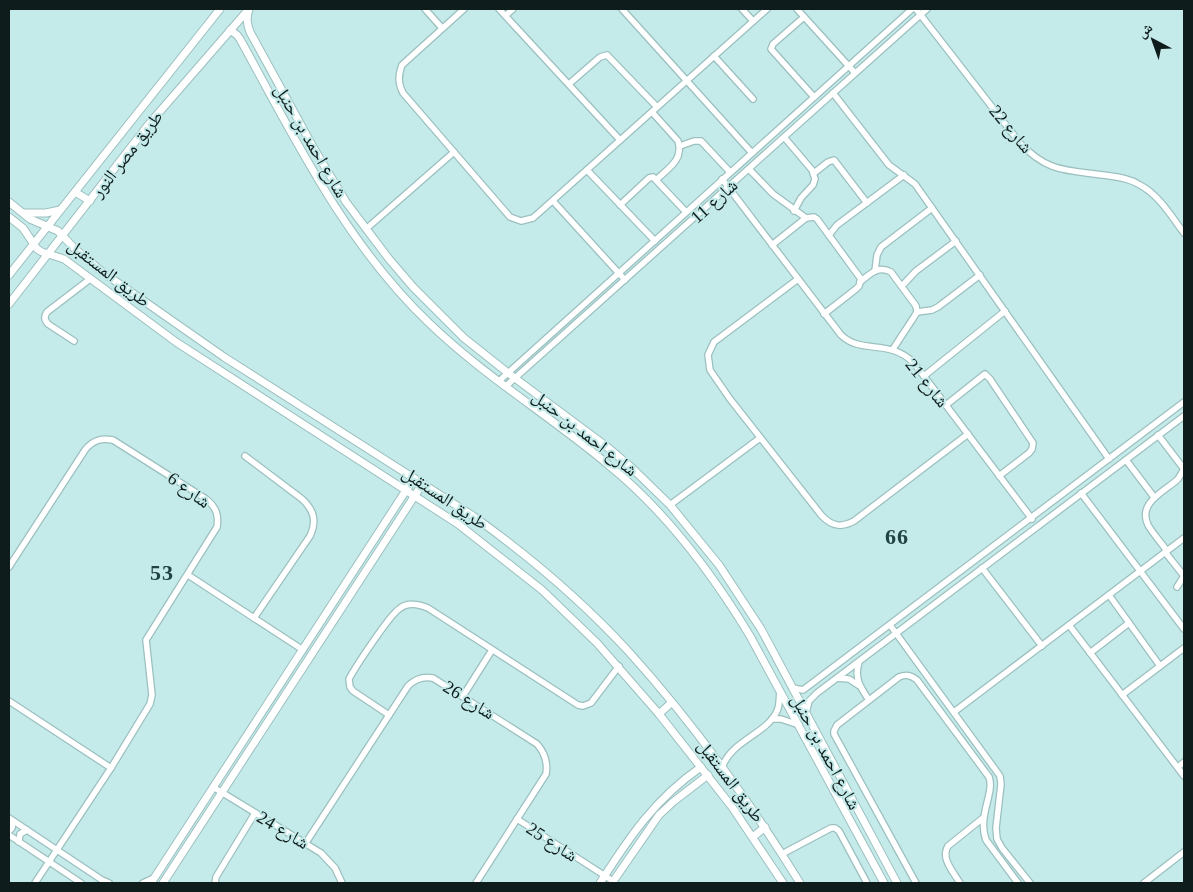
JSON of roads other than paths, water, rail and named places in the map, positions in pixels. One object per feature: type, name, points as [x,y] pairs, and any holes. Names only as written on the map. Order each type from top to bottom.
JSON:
[{"type":"street","name":"طريق مصر النور","points":[[9,275],[220,9]]},
{"type":"street","name":"طريق مصر النور","points":[[9,304],[11,296],[90,202],[149,124],[249,9]]},
{"type":"street","name":"شارع احمد بن حنبل","points":[[249,9],[247,25],[250,32],[329,175],[366,229],[395,266],[431,306],[464,338],[606,446],[670,505],[719,565],[761,629],[897,883]]},
{"type":"street","points":[[425,9],[442,28]]},
{"type":"street","points":[[464,9],[402,65],[398,74],[399,84],[403,93],[510,217],[521,221],[533,218],[768,9]]},
{"type":"street","points":[[499,9],[620,140]]},
{"type":"street","points":[[506,15],[513,9]]},
{"type":"street","points":[[622,9],[752,152]]},
{"type":"street","points":[[742,9],[753,21]]},
{"type":"street","points":[[797,9],[855,73]]},
{"type":"street","name":"شارع 11","points":[[499,381],[912,9]]},
{"type":"street","name":"شارع 11","points":[[506,386],[855,73],[918,11],[927,9]]},
{"type":"street","name":"شارع 22","points":[[918,11],[1032,157],[1048,166],[1127,179],[1140,184],[1152,192],[1184,233]]},
{"type":"street","points":[[804,16],[773,44],[771,49],[814,97]]},
{"type":"street","name":"شارع احمد بن حنبل","points":[[230,30],[237,35],[343,220],[369,257],[398,291],[463,354],[613,468],[675,530],[702,563],[750,636],[884,883]]},
{"type":"street","points":[[569,84],[600,57],[607,55],[678,141],[680,146],[678,158],[657,179]]},
{"type":"street","points":[[714,56],[753,99]]},
{"type":"street","points":[[833,93],[883,158],[915,184],[1109,459]]},
{"type":"street","points":[[784,137],[814,173],[815,179],[813,185],[801,198],[794,211]]},
{"type":"street","points":[[680,146],[694,141],[701,141],[730,172]]},
{"type":"street","points":[[366,229],[454,152]]},
{"type":"street","points":[[814,173],[828,162],[834,160],[867,202]]},
{"type":"street","points":[[748,169],[772,194],[806,218]]},
{"type":"street","points":[[587,170],[654,241]]},
{"type":"street","points":[[829,235],[837,225],[904,175]]},
{"type":"street","points":[[620,205],[653,177],[657,179],[686,212]]},
{"type":"street","name":"شارع 21","points":[[722,179],[841,335],[853,343],[893,349],[908,357],[946,404],[1037,526]]},
{"type":"street","points":[[75,192],[90,202]]},
{"type":"street","points":[[553,200],[625,280]]},
{"type":"street","name":"طريق المستقبل","points":[[9,202],[23,213],[58,232],[101,271],[224,357],[423,483],[501,536],[568,593],[630,653],[672,703],[714,756],[765,827],[800,883]]},
{"type":"street","points":[[875,271],[877,255],[881,247],[932,208]]},
{"type":"street","points":[[16,222],[23,213],[46,213],[60,210]]},
{"type":"street","name":"طريق المستقبل","points":[[9,217],[23,228],[37,249],[64,259],[176,342],[458,524],[516,569],[564,610],[619,666],[708,775],[753,837],[783,883]]},
{"type":"street","points":[[772,245],[806,218],[817,219],[859,275],[860,282]]},
{"type":"street","points":[[902,286],[916,271],[956,241]]},
{"type":"street","points":[[74,266],[82,255]]},
{"type":"street","points":[[824,314],[856,289],[860,282],[875,271],[881,269],[891,272],[916,306],[917,312],[893,349]]},
{"type":"street","points":[[917,312],[924,312],[938,307],[980,275]]},
{"type":"street","points":[[74,341],[48,324],[44,316],[90,279]]},
{"type":"street","points":[[798,279],[725,332],[714,342],[708,355],[710,370],[760,438],[829,523],[838,526],[847,525],[854,521],[968,434]]},
{"type":"street","points":[[924,376],[1005,311]]},
{"type":"street","points":[[524,358],[531,364]]},
{"type":"street","points":[[946,404],[985,374],[990,379],[1033,443],[1029,453],[1000,476]]},
{"type":"street","points":[[793,688],[803,690],[1184,402]]},
{"type":"street","points":[[806,715],[809,701],[817,693],[1184,416]]},
{"type":"street","points":[[1158,435],[1184,469],[1178,478],[1154,497],[1148,507],[1146,519],[1148,525],[1184,576],[1177,587]]},
{"type":"street","name":"شارع 6","points":[[9,567],[85,450],[97,440],[105,438],[118,444],[213,504],[217,511],[217,527],[146,640],[152,700],[111,768],[35,883]]},
{"type":"street","points":[[670,505],[760,438]]},
{"type":"street","points":[[245,456],[302,499],[310,506],[314,516],[314,526],[310,536],[254,618]]},
{"type":"street","points":[[1126,460],[1154,497]]},
{"type":"street","points":[[143,883],[152,881],[414,478]]},
{"type":"street","points":[[163,883],[423,483]]},
{"type":"street","points":[[1081,493],[1184,629]]},
{"type":"street","points":[[954,712],[1184,538]]},
{"type":"street","points":[[982,568],[1042,646]]},
{"type":"street","points":[[188,575],[302,650]]},
{"type":"street","points":[[1109,595],[1160,666]]},
{"type":"street","points":[[389,715],[353,691],[349,682],[361,660],[399,608],[411,604],[424,606],[573,702],[583,706],[591,703],[619,666]]},
{"type":"street","points":[[1090,652],[1129,623]]},
{"type":"street","points":[[890,625],[1000,776],[1001,784],[996,828],[997,839],[1030,883]]},
{"type":"street","points":[[1069,625],[1184,776]]},
{"type":"street","points":[[750,636],[761,629]]},
{"type":"street","points":[[1122,695],[1184,648]]},
{"type":"street","points":[[463,696],[492,650]]},
{"type":"street","points":[[858,685],[856,676],[859,662]]},
{"type":"street","points":[[292,665],[301,670]]},
{"type":"street","points":[[916,883],[834,734],[837,725],[899,676],[908,675],[917,680],[989,777],[991,784],[983,818],[984,833],[986,840],[1018,883]]},
{"type":"street","name":"شارع 26","points":[[305,844],[408,686],[417,679],[428,677],[438,680],[537,744],[544,754],[547,766],[546,774],[517,819]]},
{"type":"street","points":[[837,678],[849,679],[858,685],[869,700]]},
{"type":"street","points":[[811,684],[817,693]]},
{"type":"street","points":[[722,768],[729,754],[772,719],[778,708],[780,689]]},
{"type":"street","points":[[9,701],[111,768]]},
{"type":"street","points":[[659,714],[672,703]]},
{"type":"street","points":[[772,719],[781,719],[799,725]]},
{"type":"street","points":[[714,756],[729,754]]},
{"type":"street","points":[[1178,767],[1184,762]]},
{"type":"street","points":[[600,883],[648,813],[701,767]]},
{"type":"street","points":[[612,882],[660,815],[685,792],[708,775]]},
{"type":"street","name":"شارع 24","points":[[213,787],[329,860],[342,883]]},
{"type":"street","points":[[845,811],[855,806]]},
{"type":"street","points":[[215,883],[216,877],[255,813]]},
{"type":"street","points":[[960,883],[946,860],[945,852],[948,846],[983,818]]},
{"type":"street","points":[[11,819],[101,882],[109,883]]},
{"type":"street","points":[[9,831],[12,828],[11,819]]},
{"type":"street","points":[[476,883],[517,819]]},
{"type":"street","name":"شارع 25","points":[[517,819],[612,882]]},
{"type":"street","points":[[753,837],[765,827]]},
{"type":"street","points":[[782,854],[831,828],[835,828],[839,831],[867,883]]},
{"type":"street","points":[[19,842],[20,834],[27,830]]},
{"type":"street","points":[[9,835],[81,883]]},
{"type":"street","points":[[1144,883],[1184,852]]},
{"type":"district","name":"66","points":[[897,536]]},
{"type":"district","name":"53","points":[[162,572]]}]
